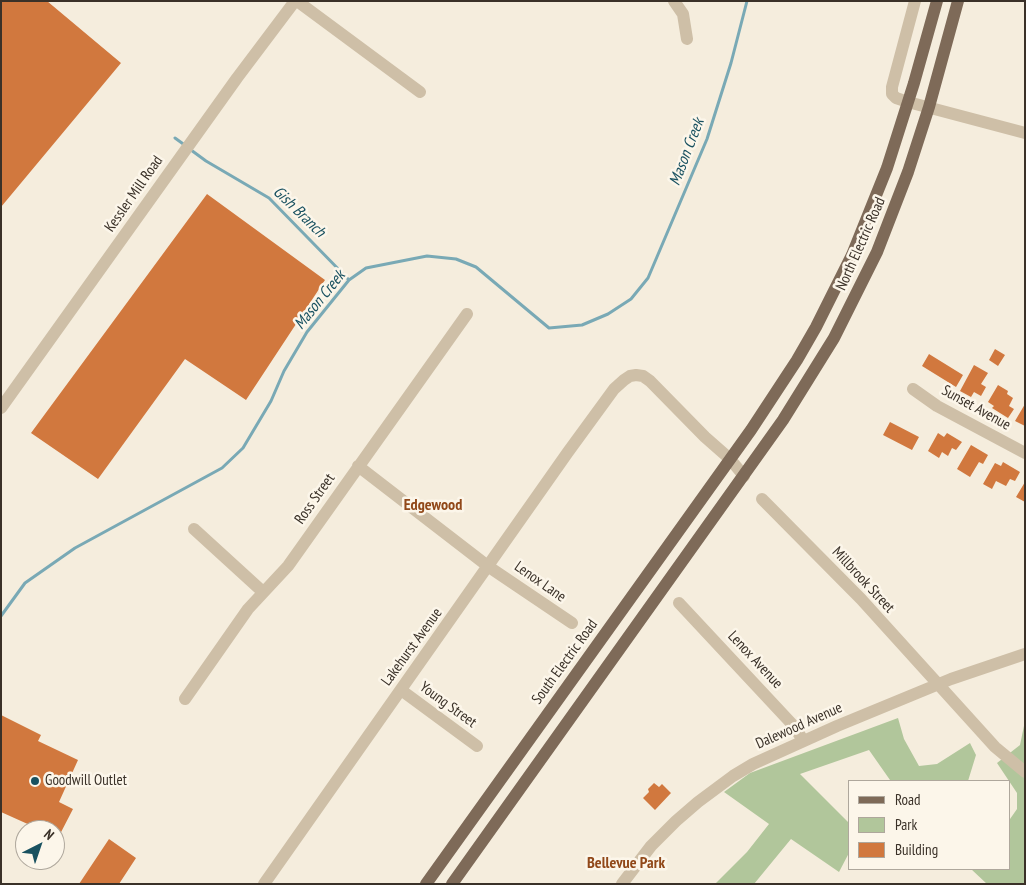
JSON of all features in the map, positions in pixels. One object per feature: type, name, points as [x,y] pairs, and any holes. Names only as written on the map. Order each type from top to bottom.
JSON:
[{"type":"main road","name":"North Electric Road","points":[[730,459],[787,376],[825,309],[852,255],[874,204],[908,102],[937,1]]},
{"type":"main road","name":"North Electric Road","points":[[744,476],[815,370],[852,304],[892,216],[928,108],[958,1]]},
{"type":"main road","name":"South Electric Road","points":[[426,884],[730,459]]},
{"type":"main road","points":[[452,884],[744,476]]},
{"type":"street","points":[[296,1],[420,92]]},
{"type":"street","name":"Kessler Mill Road","points":[[1,408],[236,78],[296,1]]},
{"type":"street","points":[[674,1],[683,14],[687,39]]},
{"type":"street","points":[[915,1],[892,90],[896,98],[1025,133]]},
{"type":"street","name":"Ross Street","points":[[185,699],[248,609],[288,566],[467,314]]},
{"type":"street","name":"Lakehurst Avenue","points":[[264,884],[614,389],[630,376],[643,376],[705,438],[730,459]]},
{"type":"street","name":"Sunset Avenue","points":[[913,389],[937,406],[1025,452]]},
{"type":"street","points":[[730,459],[744,476]]},
{"type":"street","points":[[358,466],[489,567]]},
{"type":"street","name":"Millbrook Street","points":[[762,499],[861,600],[995,747],[1025,772]]},
{"type":"street","points":[[194,529],[263,592]]},
{"type":"street","name":"Lenox Lane","points":[[489,567],[572,623]]},
{"type":"street","name":"Lenox Avenue","points":[[679,603],[779,709],[804,741]]},
{"type":"street","name":"Dalewood Avenue","points":[[622,884],[652,846],[698,802],[753,764],[938,684],[1025,654]]},
{"type":"street","name":"Young Street","points":[[401,690],[477,746]]},
{"type":"green space","points":[[898,718],[904,739],[919,766],[937,764],[970,743],[976,755],[968,780],[890,780],[869,750],[800,774],[848,822],[848,855],[839,872],[791,839],[754,884],[715,884],[747,852],[769,824],[724,792],[750,773]]},
{"type":"green space","points":[[1025,721],[1025,884],[987,884],[972,870],[1011,870],[1011,818],[1017,809],[1017,793],[1011,784],[1011,780],[1008,780],[997,763],[1020,745]]},
{"type":"building","points":[[1,1],[47,1],[121,63],[1,207]]},
{"type":"building","points":[[207,194],[325,280],[246,400],[185,359],[98,479],[31,433]]},
{"type":"building","points":[[995,349],[1005,355],[998,366],[989,360]]},
{"type":"building","points":[[929,354],[963,375],[956,387],[922,366]]},
{"type":"building","points":[[974,365],[988,373],[981,384],[986,387],[981,396],[974,392],[971,397],[960,391]]},
{"type":"building","points":[[998,385],[1008,391],[1007,394],[1013,398],[1009,406],[1014,409],[1008,418],[992,408],[994,406],[988,402]]},
{"type":"building","points":[[1025,404],[1025,426],[1015,421]]},
{"type":"building","points":[[890,422],[919,437],[912,450],[883,435]]},
{"type":"building","points":[[938,433],[944,437],[947,433],[962,442],[956,450],[952,448],[948,456],[942,452],[939,458],[928,451]]},
{"type":"building","points":[[971,445],[988,455],[983,464],[979,462],[970,477],[957,469]]},
{"type":"building","points":[[1003,462],[1020,472],[1015,481],[1010,479],[1006,486],[996,481],[992,489],[983,484],[995,463],[1001,466]]},
{"type":"building","points":[[1025,482],[1025,502],[1016,497]]},
{"type":"building","name":"Goodwill Outlet","points":[[1,715],[41,735],[38,741],[78,760],[59,802],[73,809],[65,824],[65,820],[19,820],[1,812]]},
{"type":"building","points":[[654,783],[659,787],[662,784],[671,793],[655,810],[643,798]]},
{"type":"building","points":[[109,839],[136,858],[119,884],[79,884]]},
{"type":"waterway","name":"Mason Creek","points":[[1,616],[25,583],[75,548],[222,468],[243,448],[271,401],[284,371],[307,332],[349,280],[366,268],[427,256],[456,259],[476,267],[549,328],[582,325],[608,314],[631,299],[648,278],[707,139],[731,63],[747,1]]},
{"type":"waterway","name":"Gish Branch","points":[[175,138],[186,146]]},
{"type":"waterway","name":"Gish Branch","points":[[191,150],[206,161],[269,198],[349,280]]},
{"type":"place","name":"Goodwill Outlet","points":[[35,781]]},
{"type":"district","name":"Edgewood","points":[[433,505]]},
{"type":"district","name":"Bellevue Park","points":[[626,863]]}]
